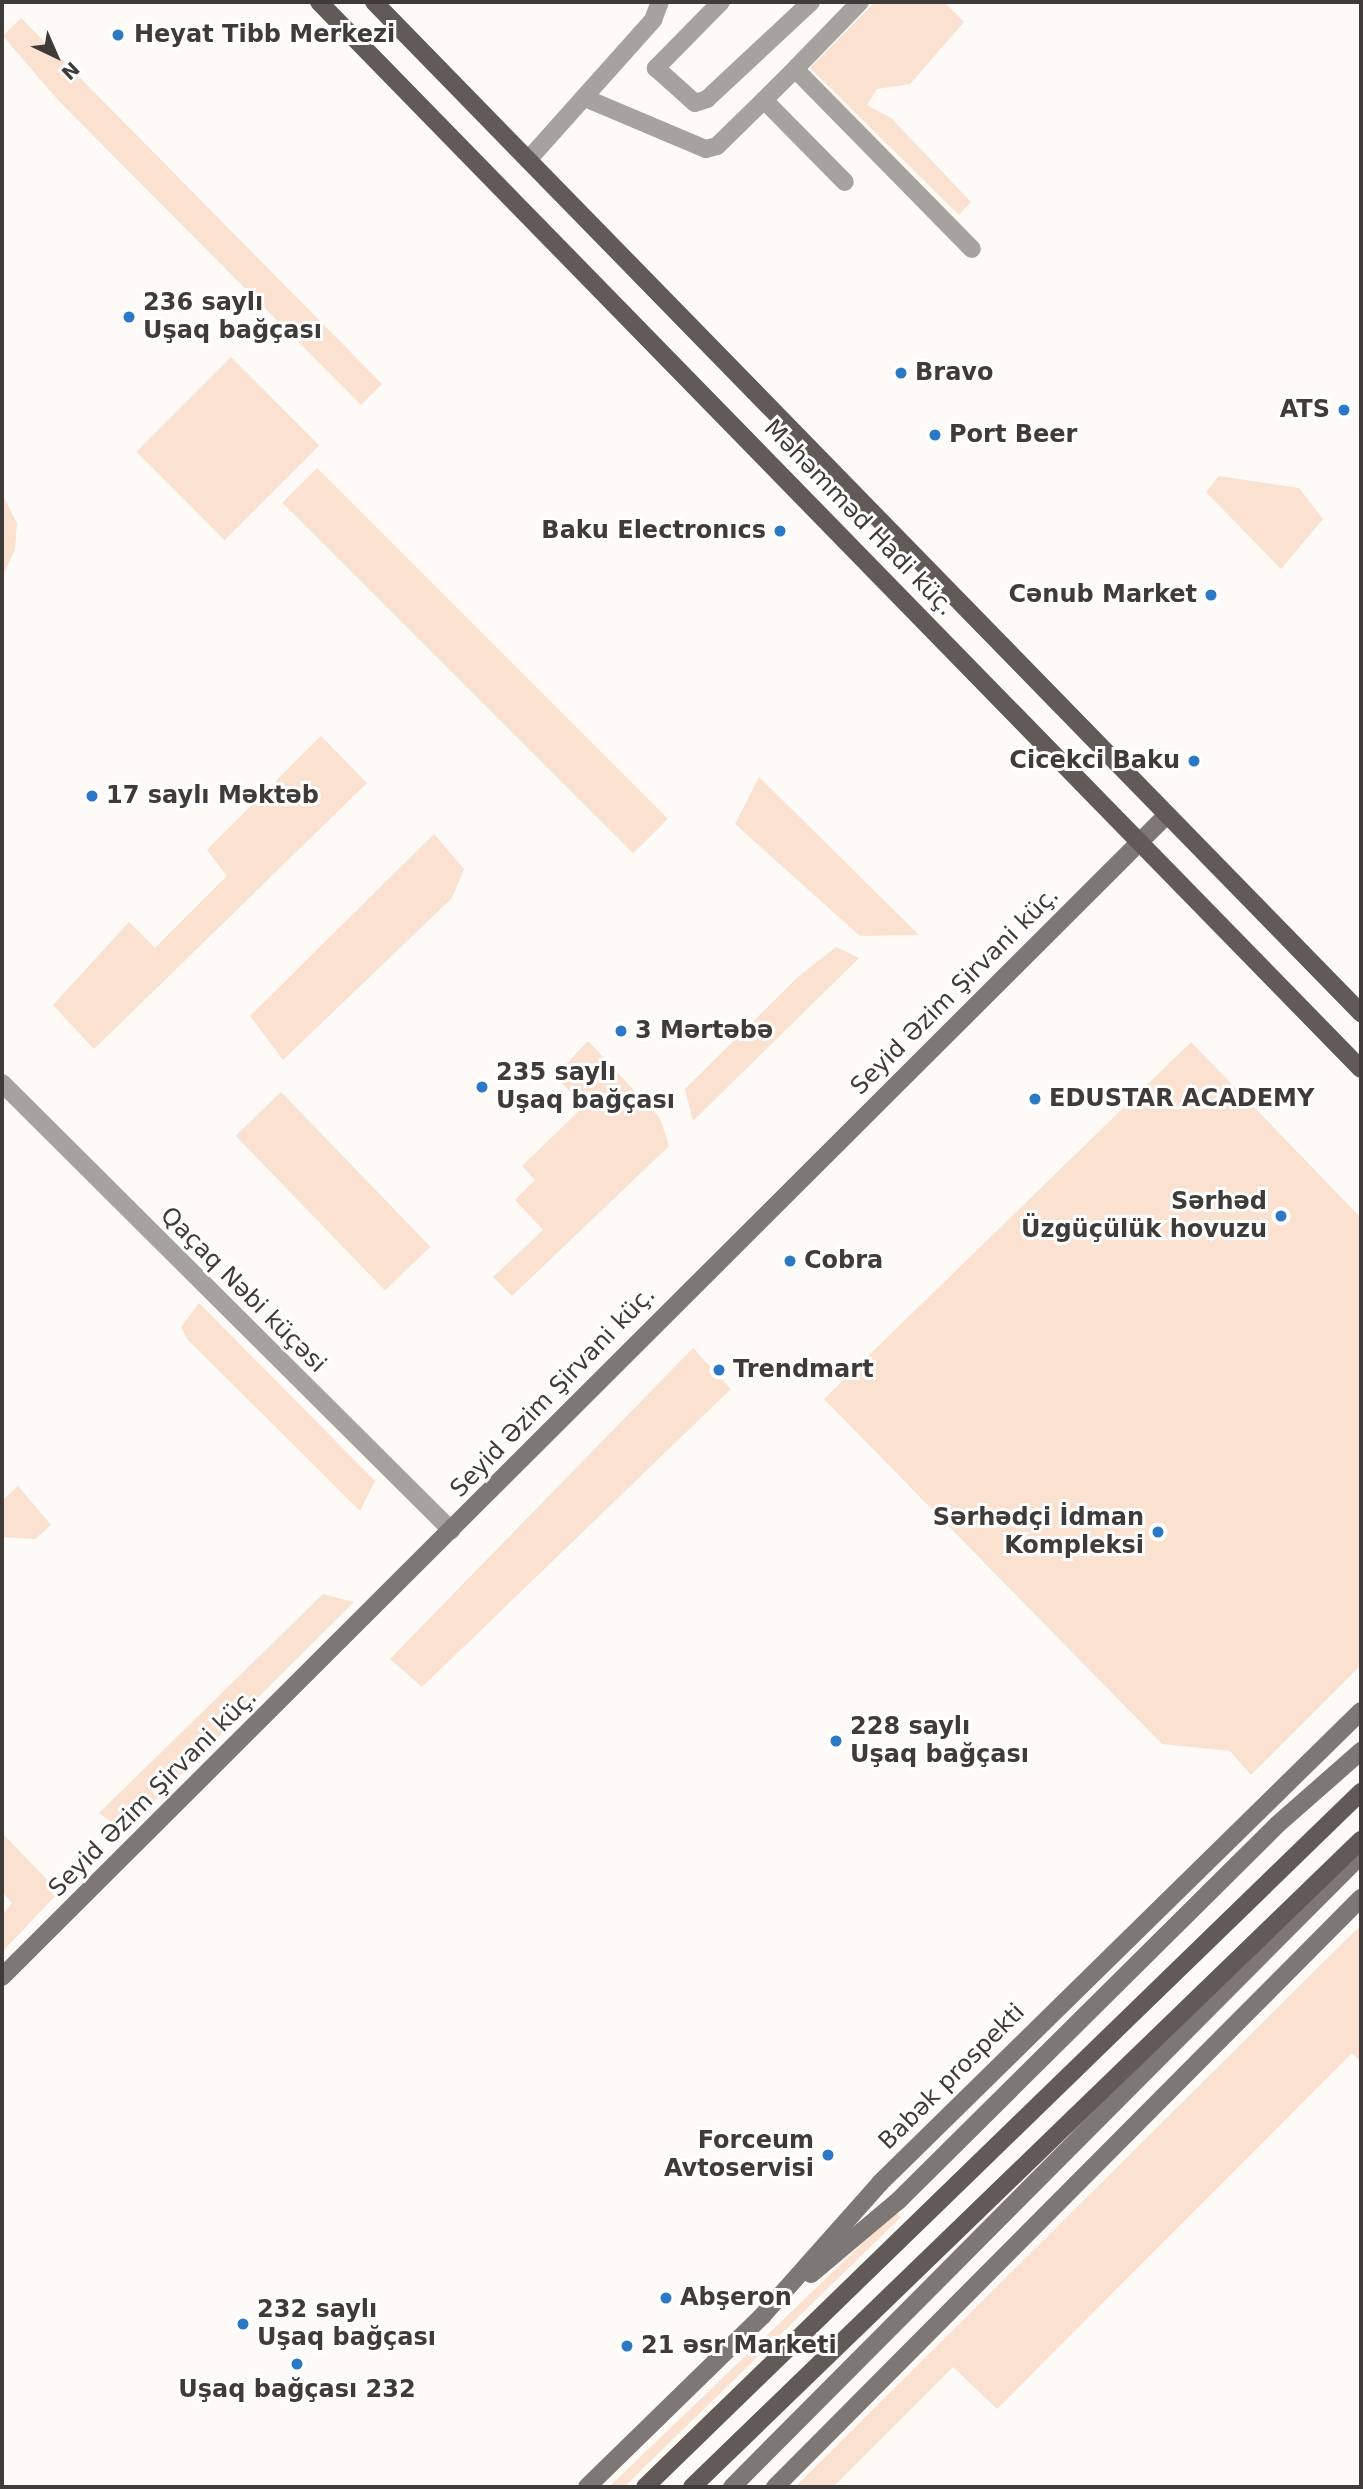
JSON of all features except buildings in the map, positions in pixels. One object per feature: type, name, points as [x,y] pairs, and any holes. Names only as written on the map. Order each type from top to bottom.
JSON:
[{"type":"main road","name":"Məhəmməd Hadi küç.","points":[[319,2],[1361,1069]]},
{"type":"main road","name":"Məhəmməd Hadi küç.","points":[[374,2],[1361,1013]]},
{"type":"main road","name":"Seyid Əzim Şirvani küç.","points":[[2,1977],[1166,816]]},
{"type":"main road","name":"Babək prospekti","points":[[587,2487],[763,2315],[880,2183],[1361,1711]]},
{"type":"main road","points":[[763,2315],[898,2201],[1278,1824],[1361,1751]]},
{"type":"main road","points":[[645,2487],[1361,1792]]},
{"type":"main road","points":[[692,2487],[1361,1840]]},
{"type":"main road","points":[[732,2487],[1361,1855]]},
{"type":"main road","points":[[775,2487],[1361,1898]]},
{"type":"street","points":[[528,160],[653,20],[660,2]]},
{"type":"street","points":[[721,2],[656,68],[695,103],[707,99],[811,2]]},
{"type":"street","points":[[586,98],[706,149],[717,146],[860,2]]},
{"type":"street","points":[[797,67],[972,249]]},
{"type":"street","points":[[764,100],[845,182]]},
{"type":"street","name":"Qaçaq Nəbi küçəsi","points":[[2,1083],[451,1530]]},
{"type":"shaded area","points":[[875,2],[944,2],[964,22],[910,84],[877,89],[867,105],[891,118],[971,202],[959,215],[810,68]]},
{"type":"shaded area","points":[[21,18],[382,384],[361,405],[58,100],[3,36]]},
{"type":"shaded area","points":[[231,357],[319,445],[225,540],[136,452]]},
{"type":"shaded area","points":[[317,468],[668,819],[633,853],[282,503]]},
{"type":"shaded area","points":[[1219,476],[1299,488],[1323,519],[1281,569],[1206,492]]},
{"type":"shaded area","points":[[2,494],[17,523],[15,550],[2,577]]},
{"type":"shaded area","points":[[321,736],[367,783],[94,1049],[53,1005],[129,922],[155,948],[227,876],[207,850]]},
{"type":"shaded area","points":[[759,777],[919,935],[860,936],[735,824]]},
{"type":"shaded area","points":[[434,834],[464,869],[452,898],[283,1060],[250,1016]]},
{"type":"shaded area","points":[[836,947],[859,958],[693,1121],[685,1089],[798,977]]},
{"type":"shaded area","points":[[588,1041],[660,1118],[669,1146],[512,1296],[493,1277],[543,1230],[515,1200],[535,1180],[522,1166],[584,1106],[555,1076]]},
{"type":"shaded area","name":"Sərhədçi İdman Kompleksi","points":[[1191,1042],[1361,1218],[1361,1665],[1251,1775],[1230,1751],[1162,1744],[824,1399]]},
{"type":"shaded area","points":[[281,1092],[430,1247],[385,1290],[236,1136]]},
{"type":"shaded area","points":[[199,1303],[375,1481],[360,1511],[187,1339],[181,1327]]},
{"type":"shaded area","points":[[693,1348],[731,1389],[422,1687],[390,1659]]},
{"type":"shaded area","points":[[18,1486],[51,1525],[35,1539],[2,1537],[2,1501]]},
{"type":"shaded area","points":[[323,1594],[354,1602],[124,1831],[99,1813]]},
{"type":"shaded area","points":[[2,1833],[59,1892],[2,1952],[2,1915],[12,1903],[2,1892]]},
{"type":"shaded area","points":[[1361,1925],[1361,2061],[1352,2053],[997,2409],[953,2367],[833,2487],[795,2487]]},
{"type":"shaded area","points":[[895,2212],[901,2217],[624,2487],[609,2487]]},
{"type":"place","name":"Heyat Tibb Merkezi","points":[[118,35]]},
{"type":"place","name":"236 saylı Uşaq bağçası","points":[[129,317]]},
{"type":"place","name":"Bravo","points":[[901,373]]},
{"type":"place","name":"ATS","points":[[1344,410]]},
{"type":"place","name":"Port Beer","points":[[935,435]]},
{"type":"place","name":"Baku Electronıcs","points":[[780,531]]},
{"type":"place","name":"Cənub Market","points":[[1211,595]]},
{"type":"place","name":"Cicekci Baku","points":[[1194,761]]},
{"type":"place","name":"17 saylı Məktəb","points":[[92,796]]},
{"type":"place","name":"3 Mərtəbə","points":[[621,1031]]},
{"type":"place","name":"235 saylı Uşaq bağçası","points":[[482,1087]]},
{"type":"place","name":"EDUSTAR ACADEMY","points":[[1035,1099]]},
{"type":"place","name":"Sərhəd Üzgüçülük hovuzu","points":[[1281,1216]]},
{"type":"place","name":"Cobra","points":[[790,1261]]},
{"type":"place","name":"Trendmart","points":[[719,1370]]},
{"type":"place","name":"Sərhədçi İdman Kompleksi","points":[[1158,1532]]},
{"type":"place","name":"228 saylı Uşaq bağçası","points":[[836,1741]]},
{"type":"place","name":"Forceum Avtoservisi","points":[[828,2155]]},
{"type":"place","name":"Abşeron","points":[[666,2298]]},
{"type":"place","name":"232 saylı Uşaq bağçası","points":[[243,2324]]},
{"type":"place","name":"21 əsr Marketi","points":[[627,2346]]},
{"type":"place","name":"Uşaq bağçası 232","points":[[297,2364]]}]
